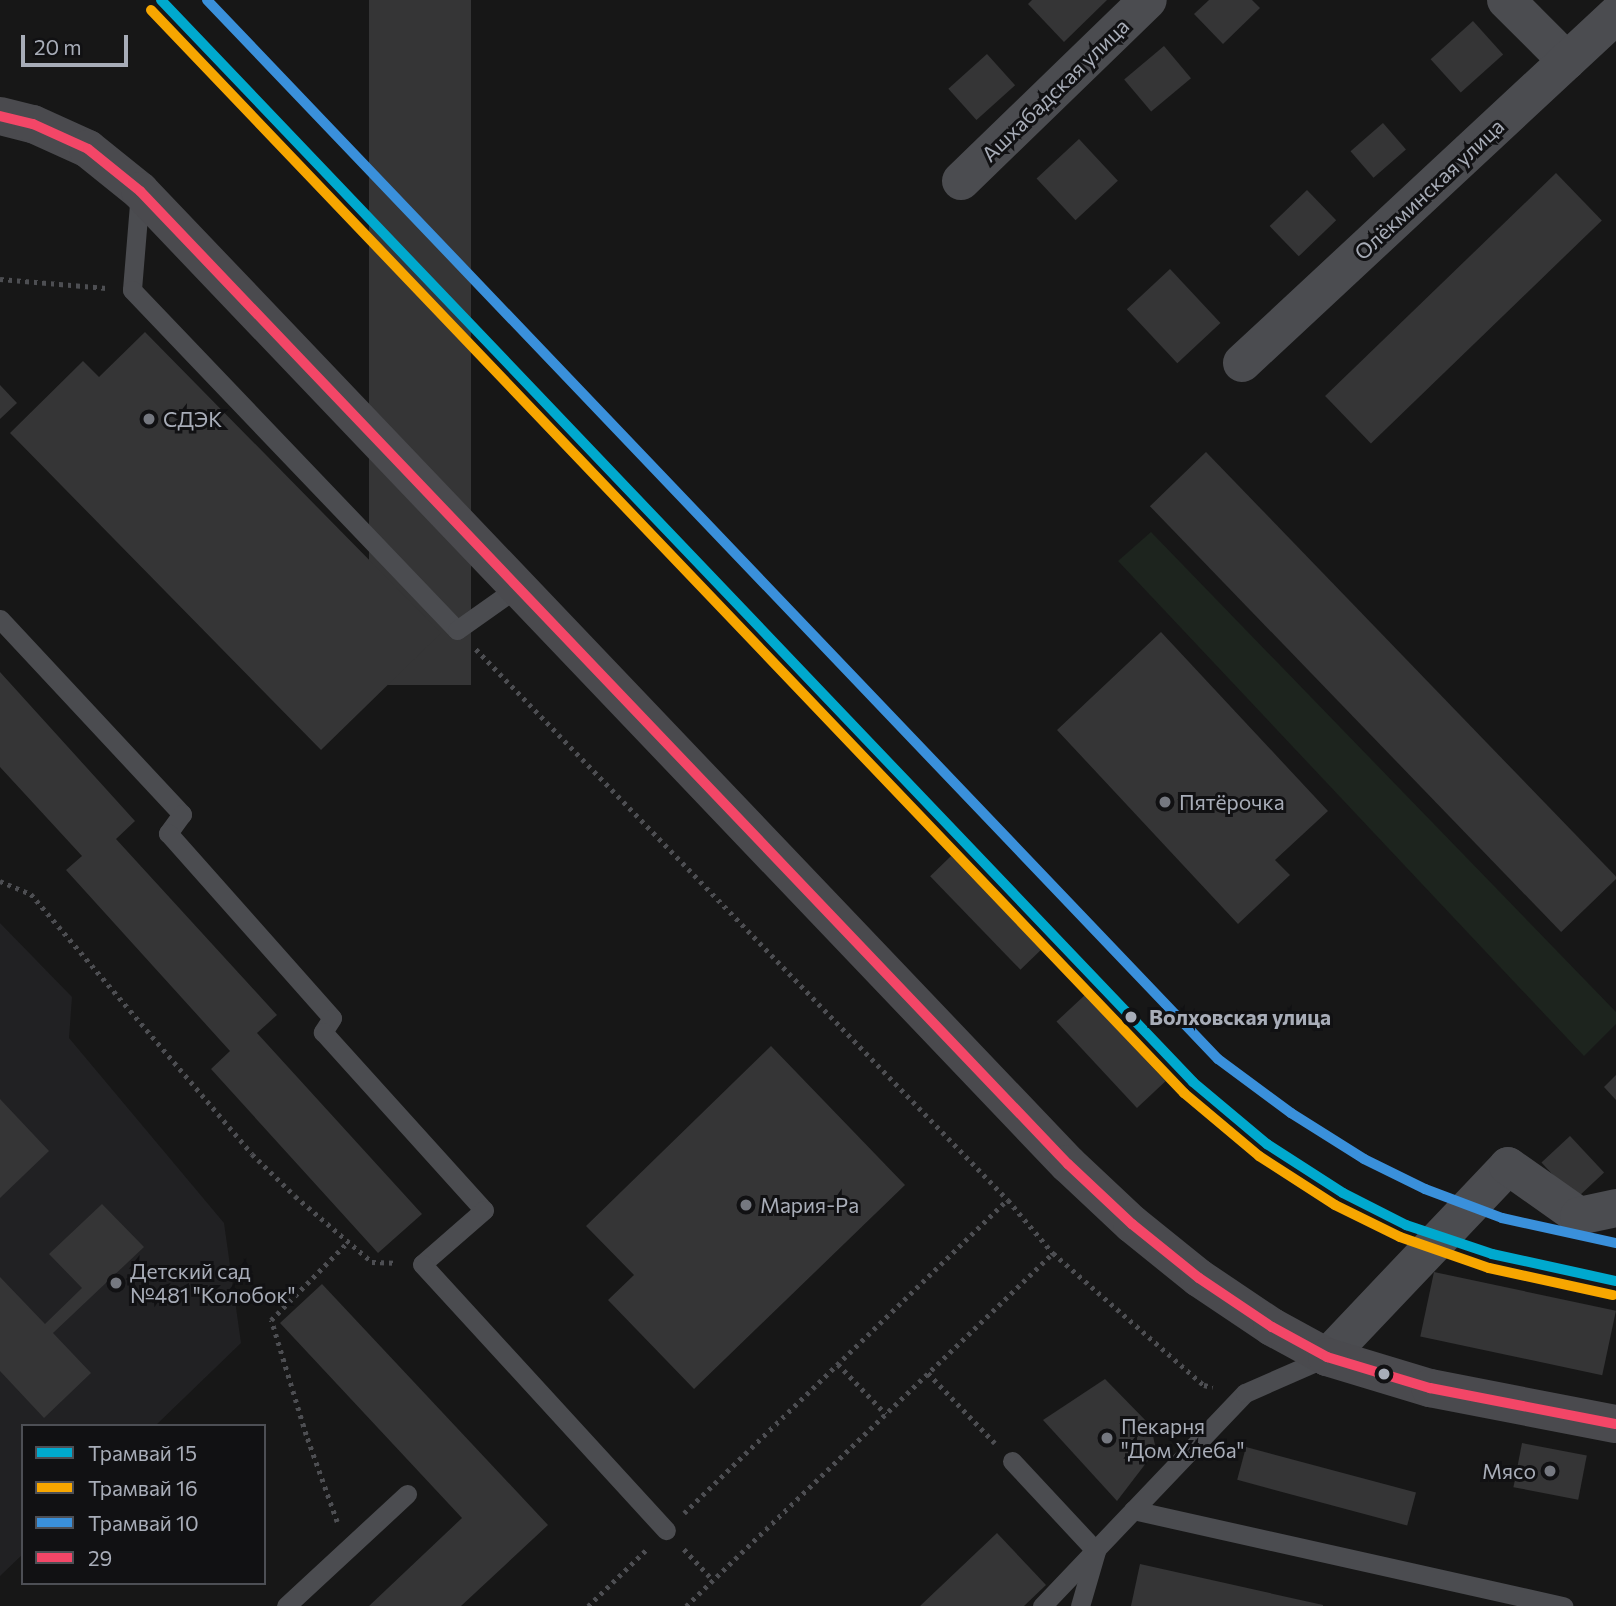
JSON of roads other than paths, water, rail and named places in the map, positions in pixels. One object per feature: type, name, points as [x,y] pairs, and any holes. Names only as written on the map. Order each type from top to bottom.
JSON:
[{"type":"main road","points":[[0,116],[33,124],[88,149],[140,191],[1068,1164],[1132,1224],[1199,1278],[1272,1327],[1327,1357],[1430,1388],[1616,1424]]},
{"type":"street","name":"Ашхабадская улица","points":[[961,181],[1148,0]]},
{"type":"street","points":[[1506,0],[1567,61]]},
{"type":"street","name":"Олёкминская улица","points":[[1242,362],[1616,15]]},
{"type":"street","points":[[1327,1357],[1508,1166],[1579,1216],[1616,1208]]},
{"type":"lane","points":[[140,191],[132,290],[457,630],[518,587]]},
{"type":"lane","points":[[0,619],[182,814],[168,833],[332,1018],[323,1032],[484,1210],[422,1264],[666,1530]]},
{"type":"lane","points":[[1042,1606],[1245,1393],[1327,1357]]},
{"type":"lane","points":[[1012,1461],[1096,1551]]},
{"type":"lane","points":[[286,1606],[407,1494]]},
{"type":"lane","points":[[1133,1510],[1563,1606]]},
{"type":"lane","points":[[1080,1606],[1096,1551]]},
{"type":"tram line","name":"15","points":[[161,0],[1193,1082],[1267,1144],[1343,1193],[1406,1225],[1492,1254],[1616,1281]]},
{"type":"tram line","name":"10","points":[[207,0],[1218,1059],[1291,1113],[1364,1159],[1425,1189],[1502,1218],[1616,1243]]},
{"type":"tram line","name":"16","points":[[151,10],[1184,1093],[1259,1156],[1335,1205],[1400,1237],[1489,1268],[1613,1295]]},
{"type":"place","name":"СДЭК","points":[[149,419]]},
{"type":"place","name":"Пятёрочка","points":[[1165,802]]},
{"type":"place","name":"Волховская улица","points":[[1131,1017]]},
{"type":"place","name":"Мария-Ра","points":[[746,1205]]},
{"type":"place","name":"Детский сад №481 \"Колобок\"","points":[[116,1283]]},
{"type":"place","name":"Пекарня \"Дом Хлеба\"","points":[[1107,1438]]},
{"type":"place","name":"Мясо","points":[[1550,1471]]}]
